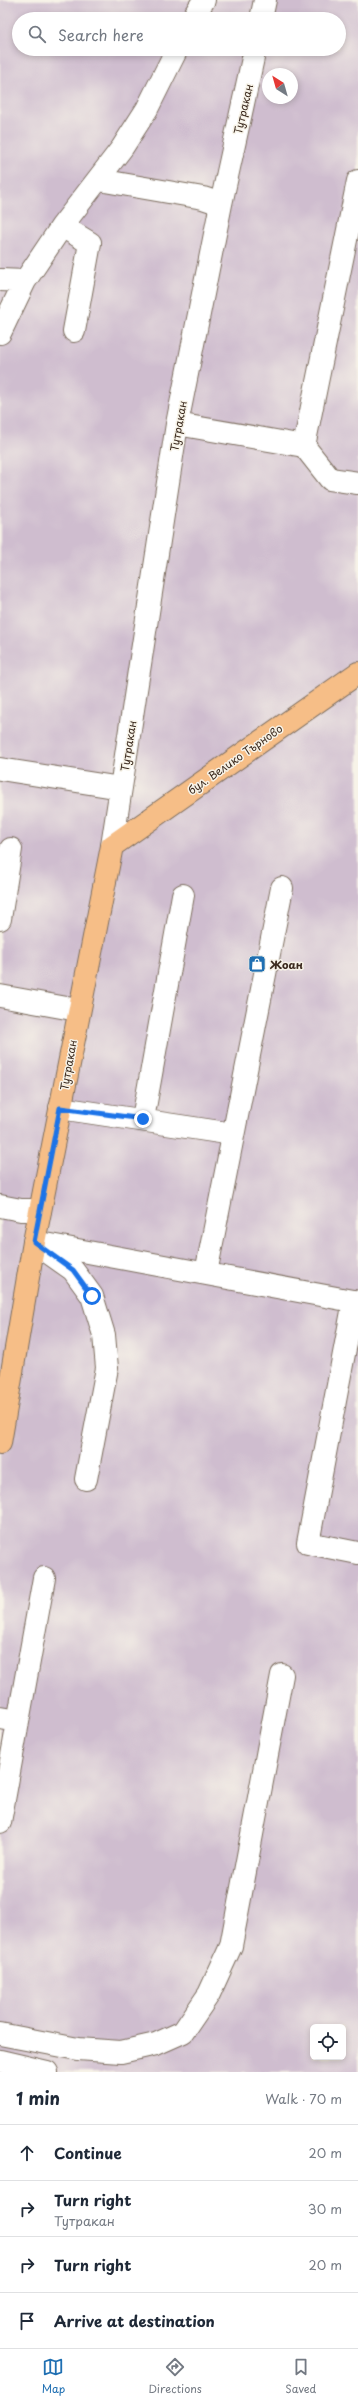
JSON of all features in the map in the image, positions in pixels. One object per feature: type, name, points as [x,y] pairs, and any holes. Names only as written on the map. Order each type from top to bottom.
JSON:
[{"type":"main road","name":"бул. Велико Търново","points":[[112,846],[358,673]]},
{"type":"main road","name":"Тутракан","points":[[0,1443],[40,1210],[78,1010],[112,846]]},
{"type":"street","points":[[196,12],[204,0]]},
{"type":"street","points":[[262,12],[264,0]]},
{"type":"street","points":[[0,333],[25,281],[62,226],[99,180],[122,148],[147,109],[173,56]]},
{"type":"street","name":"Тутракан","points":[[112,846],[177,424],[221,204],[253,56]]},
{"type":"street","points":[[99,180],[203,198],[221,204]]},
{"type":"street","points":[[304,446],[358,181]]},
{"type":"street","points":[[62,226],[90,243],[74,331]]},
{"type":"street","points":[[0,280],[25,281]]},
{"type":"street","points":[[177,424],[304,446],[330,479],[358,483]]},
{"type":"street","points":[[0,769],[121,788]]},
{"type":"street","points":[[0,919],[12,849]]},
{"type":"street","points":[[206,1273],[282,888]]},
{"type":"street","points":[[143,1119],[183,894]]},
{"type":"street","points":[[0,996],[78,1010]]},
{"type":"street","points":[[60,1108],[143,1119],[233,1134]]},
{"type":"street","points":[[0,1206],[21,1210],[40,1210]]},
{"type":"street","points":[[34,1242],[356,1301],[308,1543],[358,1553]]},
{"type":"street","points":[[34,1242],[73,1270],[92,1296],[104,1335],[107,1368],[86,1479]]},
{"type":"street","points":[[0,1822],[9,1719],[44,1578]]},
{"type":"street","points":[[0,2034],[78,2049],[121,2052],[156,2044],[183,2032],[209,1994],[231,1946],[282,1675]]},
{"type":"street","points":[[0,2061],[47,2072]]},
{"type":"shaded area","points":[[0,0],[358,0],[358,2072],[0,2072]]},
{"type":"place","name":"Жоан","points":[[257,964]]},
{"type":"route","points":[[92,1296],[73,1270],[34,1242],[60,1108],[143,1119]]}]
